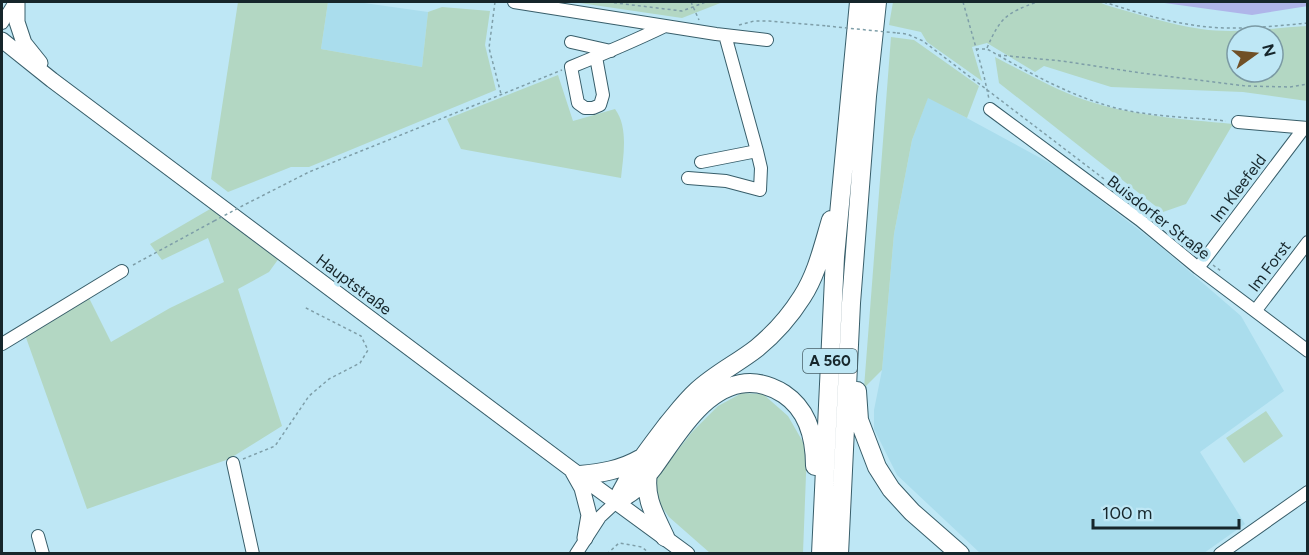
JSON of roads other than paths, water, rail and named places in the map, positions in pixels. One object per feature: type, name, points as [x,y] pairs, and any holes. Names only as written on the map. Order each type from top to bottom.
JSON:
[{"type":"highway","name":"A 560","points":[[821,545],[836,257],[859,2]]},
{"type":"highway","name":"A 560","points":[[839,554],[851,303],[867,96],[877,2]]},
{"type":"highway","points":[[616,501],[635,489],[645,466],[684,404],[698,390],[756,348],[780,325],[803,297],[817,268],[842,187]]},
{"type":"highway","points":[[851,303],[857,318],[855,373],[859,420],[877,467],[891,489],[912,512],[960,554]]},
{"type":"highway","points":[[576,472],[598,474],[625,467],[645,466],[705,401],[734,385],[762,384],[777,389],[790,398],[801,409],[810,426],[815,450],[814,510],[821,545]]},
{"type":"highway","points":[[645,466],[646,487],[652,510],[665,537]]},
{"type":"main road","points":[[16,2],[17,22],[24,43],[52,80]]},
{"type":"main road","name":"Hauptstraße","points":[[2,40],[52,80],[687,554]]},
{"type":"main road","points":[[576,472],[589,515],[585,538]]},
{"type":"street","points":[[2,23],[16,2]]},
{"type":"street","points":[[514,2],[701,32],[767,40]]},
{"type":"street","points":[[596,57],[603,95],[600,105],[585,108],[578,103],[571,67],[666,26]]},
{"type":"street","points":[[688,178],[726,181],[760,190],[761,168],[725,35]]},
{"type":"street","points":[[571,42],[612,51]]},
{"type":"street","name":"Buisdorfer Straße","points":[[990,109],[1140,220],[1198,268],[1308,351]]},
{"type":"street","points":[[1238,122],[1306,128]]},
{"type":"street","name":"Im Kleefeld","points":[[1198,268],[1306,128]]},
{"type":"street","points":[[701,162],[757,151]]},
{"type":"street","name":"Im Forst","points":[[1256,310],[1308,242]]},
{"type":"street","points":[[2,344],[122,271]]},
{"type":"street","points":[[233,463],[253,554]]},
{"type":"street","points":[[1220,554],[1308,492]]},
{"type":"street","points":[[576,554],[600,517],[616,501]]},
{"type":"street","points":[[38,536],[43,554]]}]
